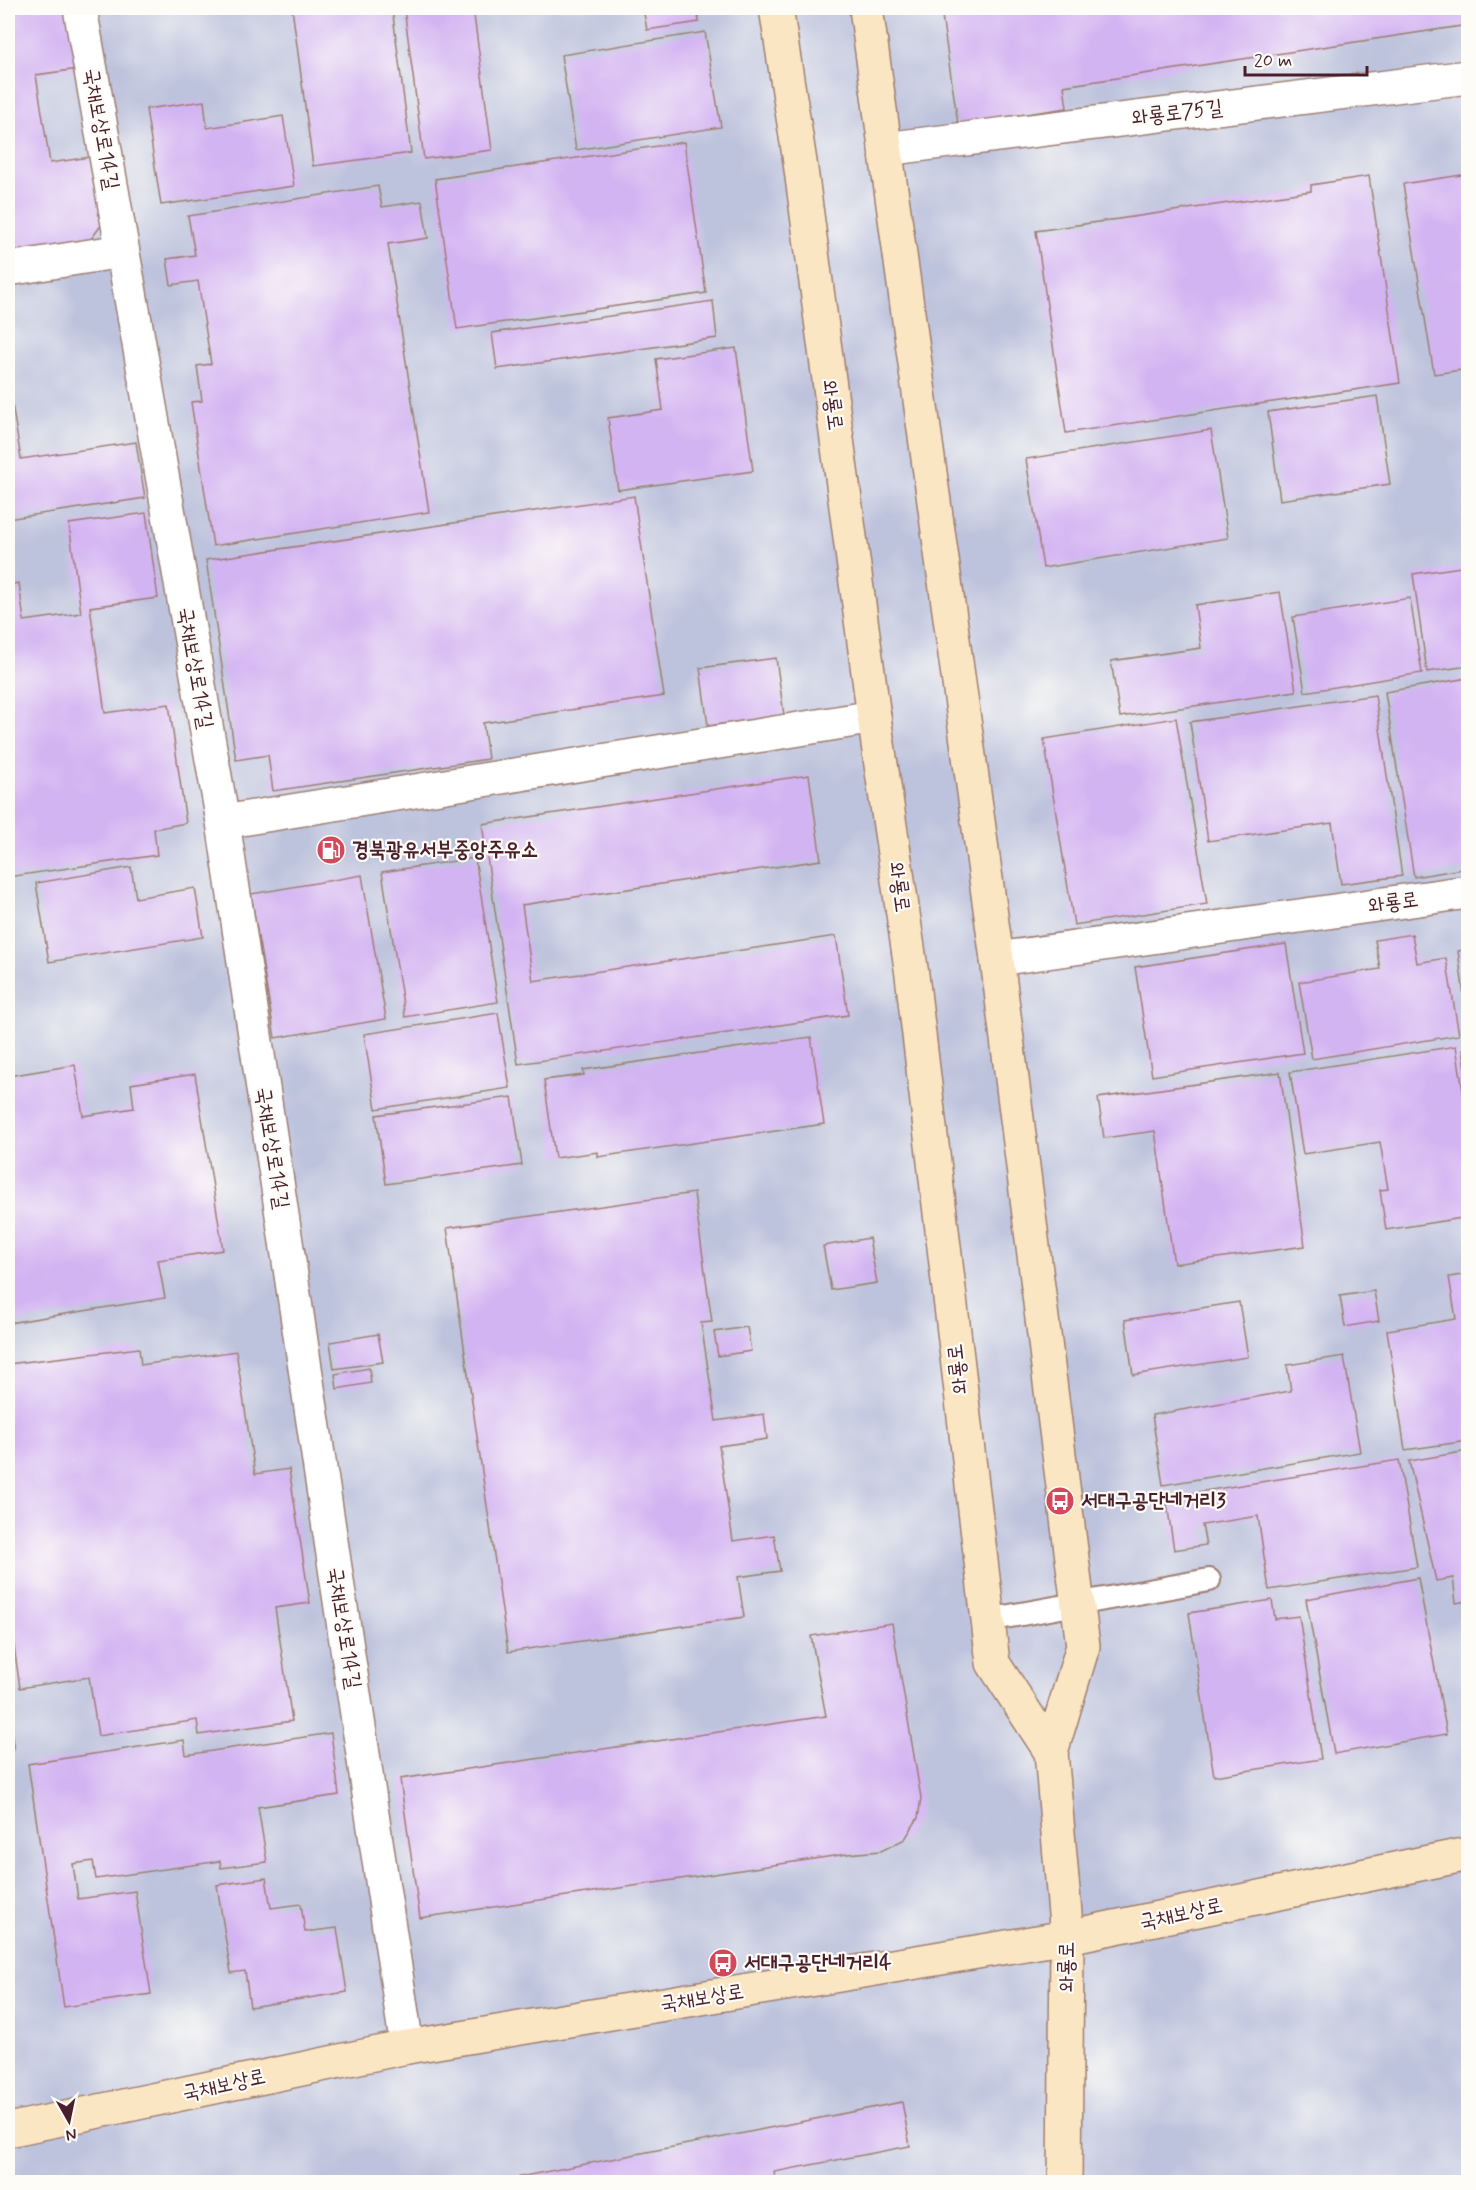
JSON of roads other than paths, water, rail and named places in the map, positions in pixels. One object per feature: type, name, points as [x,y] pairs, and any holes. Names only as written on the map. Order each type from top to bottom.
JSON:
[{"type":"main road","name":"와룡로","points":[[776,8],[800,162],[874,717],[912,975],[993,1663],[1051,1752]]},
{"type":"main road","name":"와룡로","points":[[866,8],[997,959],[1083,1646],[1051,1752],[1067,1937],[1065,2182]]},
{"type":"main road","name":"국채보상로","points":[[8,2130],[407,2047],[1067,1937],[1468,1854]]},
{"type":"street","name":"국채보상로14길","points":[[80,8],[223,822],[407,2047]]},
{"type":"street","name":"와룡로75길","points":[[885,149],[1468,77]]},
{"type":"street","points":[[8,269],[122,251]]},
{"type":"street","points":[[223,822],[874,717]]},
{"type":"street","name":"와룡로","points":[[997,959],[1468,892]]},
{"type":"lane","points":[[988,1620],[1209,1580]]},
{"type":"place","name":"경북광유서부중앙주유소","points":[[331,850]]},
{"type":"place","name":"서대구공단네거리3","points":[[1060,1501]]},
{"type":"place","name":"서대구공단네거리4","points":[[723,1963]]}]
